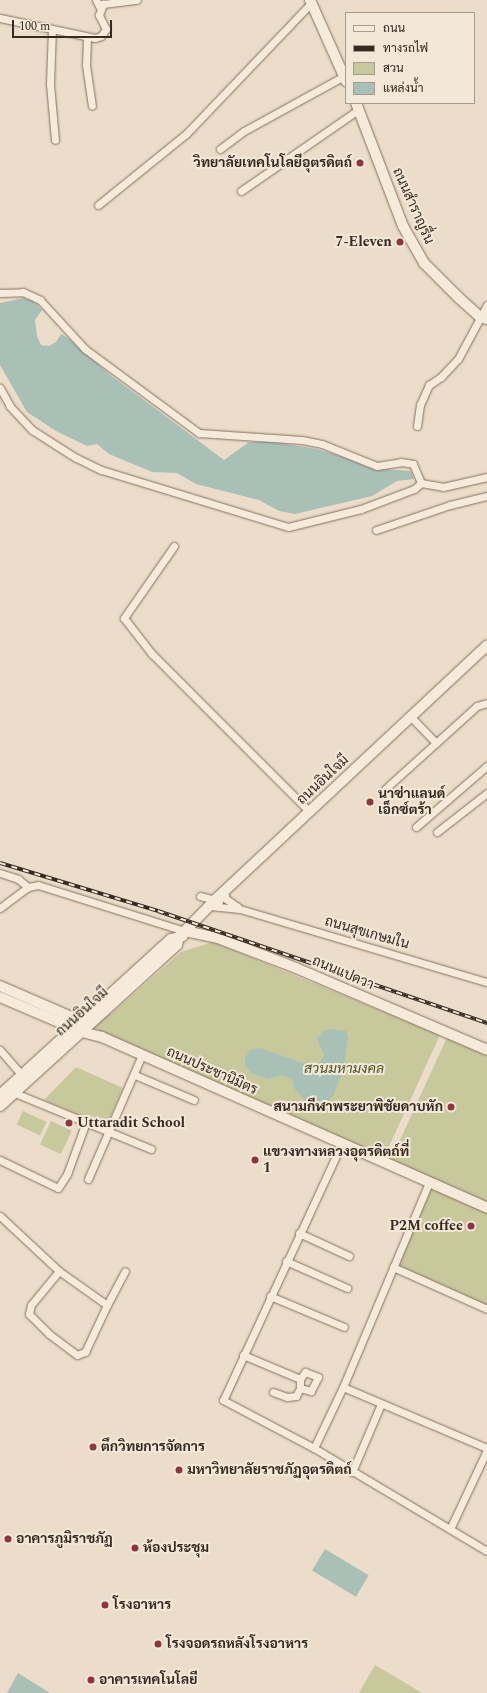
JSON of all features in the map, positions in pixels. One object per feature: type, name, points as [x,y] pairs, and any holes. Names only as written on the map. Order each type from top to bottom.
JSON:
[{"type":"street","points":[[0,18],[87,38],[98,37],[104,33],[105,26],[99,15],[100,8],[96,0]]},
{"type":"street","points":[[100,8],[106,2],[137,0]]},
{"type":"street","points":[[98,205],[186,134],[310,2],[345,78],[244,131],[220,149]]},
{"type":"street","points":[[52,29],[50,84],[55,140]]},
{"type":"street","points":[[87,38],[86,65],[92,106]]},
{"type":"street","points":[[241,191],[357,106]]},
{"type":"street","name":"ถนนสำราญรื่น","points":[[357,106],[403,226],[424,263],[483,317]]},
{"type":"street","points":[[0,293],[23,292],[40,300],[85,349],[199,432],[302,440],[322,444],[377,466],[401,462],[413,464],[421,483]]},
{"type":"street","points":[[417,426],[422,396],[429,385],[441,377],[458,359],[483,317],[487,305]]},
{"type":"street","points":[[0,388],[10,406],[32,430],[76,458],[102,470],[288,527],[361,509],[414,489],[421,483]]},
{"type":"street","points":[[421,483],[442,487],[487,477]]},
{"type":"street","points":[[376,530],[450,505],[487,496]]},
{"type":"street","points":[[174,546],[124,618],[152,654],[310,812]]},
{"type":"street","name":"ถนนอินใจมี","points":[[0,1106],[22,1075],[177,945],[182,934],[192,922],[487,646]]},
{"type":"street","points":[[385,789],[477,706],[487,703]]},
{"type":"street","points":[[410,717],[436,743]]},
{"type":"street","points":[[416,827],[487,766]]},
{"type":"street","points":[[437,832],[487,793]]},
{"type":"street","points":[[0,873],[18,879],[28,887]]},
{"type":"street","points":[[0,908],[28,887],[38,885],[57,890],[182,934]]},
{"type":"street","name":"ถนนสุขเกษมใน","points":[[224,892],[226,898],[240,909]]},
{"type":"street","name":"ถนนสุขเกษมใน","points":[[200,896],[213,903],[240,909],[487,982]]},
{"type":"street","points":[[192,922],[193,929],[198,935]]},
{"type":"street","name":"ถนนแปดวา","points":[[182,934],[218,938],[296,968],[487,1050]]},
{"type":"street","points":[[0,986],[81,1027]]},
{"type":"street","points":[[0,998],[81,1027]]},
{"type":"street","name":"ถนนอินใจมี","points":[[0,1095],[12,1090],[81,1027]]},
{"type":"street","name":"ถนนประชานิมิตร","points":[[81,1027],[487,1208]]},
{"type":"street","points":[[0,1050],[22,1075]]},
{"type":"street","points":[[88,1179],[135,1075],[142,1055]]},
{"type":"street","points":[[135,1075],[156,1086],[194,1100]]},
{"type":"street","points":[[12,1090],[151,1149]]},
{"type":"street","points":[[0,1160],[58,1188],[66,1174],[86,1122]]},
{"type":"street","points":[[342,1143],[286,1261],[223,1400],[314,1448],[487,1551]]},
{"type":"street","points":[[314,1448],[343,1387],[429,1182]]},
{"type":"street","points":[[0,1216],[59,1271],[106,1305]]},
{"type":"street","points":[[300,1233],[349,1256]]},
{"type":"street","points":[[286,1261],[347,1288]]},
{"type":"street","points":[[393,1267],[487,1309]]},
{"type":"street","points":[[59,1271],[31,1305],[29,1314],[49,1334],[77,1355],[85,1352],[106,1305],[125,1271]]},
{"type":"street","points":[[270,1296],[344,1327]]},
{"type":"street","points":[[243,1355],[300,1379]]},
{"type":"street","points":[[273,1392],[292,1397],[296,1396],[300,1388],[300,1379],[305,1372],[318,1377],[311,1391],[300,1388]]},
{"type":"street","points":[[343,1387],[487,1449],[450,1529]]},
{"type":"street","points":[[352,1472],[381,1404]]},
{"type":"green space","name":"สวนมหามงคล","points":[[213,942],[440,1035],[386,1153],[376,1158],[224,1091],[89,1025],[112,1013],[181,952]]},
{"type":"green space","points":[[449,1033],[487,1050],[487,1309],[393,1267],[429,1182],[389,1164]]},
{"type":"green space","points":[[76,1067],[123,1088],[106,1127],[44,1100]]},
{"type":"green space","points":[[23,1111],[47,1122],[40,1136],[17,1125]]},
{"type":"green space","points":[[51,1121],[72,1131],[61,1154],[40,1145]]},
{"type":"green space","points":[[375,1665],[392,1675],[422,1693],[359,1693]]},
{"type":"water","points":[[24,298],[33,301],[42,310],[35,320],[37,336],[41,345],[49,346],[56,342],[61,334],[68,338],[109,374],[224,460],[249,442],[273,442],[317,449],[382,469],[411,471],[414,479],[397,481],[372,496],[295,514],[279,511],[259,500],[196,484],[177,473],[152,472],[109,454],[97,444],[87,446],[56,431],[27,412],[0,365],[0,303]]},
{"type":"water","points":[[329,1029],[346,1031],[348,1037],[344,1068],[333,1096],[328,1101],[308,1104],[294,1088],[292,1079],[282,1075],[268,1079],[251,1073],[245,1065],[245,1058],[250,1050],[260,1048],[317,1068],[324,1055],[317,1039],[322,1032]]},
{"type":"water","points":[[325,1549],[369,1575],[356,1597],[312,1570]]},
{"type":"water","points":[[18,1673],[50,1693],[7,1693]]},
{"type":"railway","points":[[0,863],[158,911],[487,1023]]},
{"type":"place","name":"วิทยาลัยเทคโนโลยีอุตรดิตถ์","points":[[360,163]]},
{"type":"place","name":"7-Eleven","points":[[400,242]]},
{"type":"place","name":"นาซ่าแลนด์ เอ็กซ์ตร้า","points":[[370,802]]},
{"type":"place","name":"สนามกีฬาพระยาพิชัยดาบหัก","points":[[451,1107]]},
{"type":"place","name":"Uttaradit School","points":[[69,1123]]},
{"type":"place","name":"แขวงทางหลวงอุตรดิตถ์ที่ 1","points":[[255,1160]]},
{"type":"place","name":"P2M coffee","points":[[471,1226]]},
{"type":"place","name":"ตึกวิทยการจัดการ","points":[[93,1447]]},
{"type":"place","name":"มหาวิทยาลัยราชภัฏอุตรดิตถ์","points":[[179,1470]]},
{"type":"place","name":"อาคารภูมิราชภัฏ","points":[[8,1539]]},
{"type":"place","name":"ห้องประชุม","points":[[135,1548]]},
{"type":"place","name":"โรงอาหาร","points":[[105,1605]]},
{"type":"place","name":"โรงจอดรถหลังโรงอาหาร","points":[[158,1644]]},
{"type":"place","name":"อาคารเทคโนโลยี","points":[[91,1680]]}]
